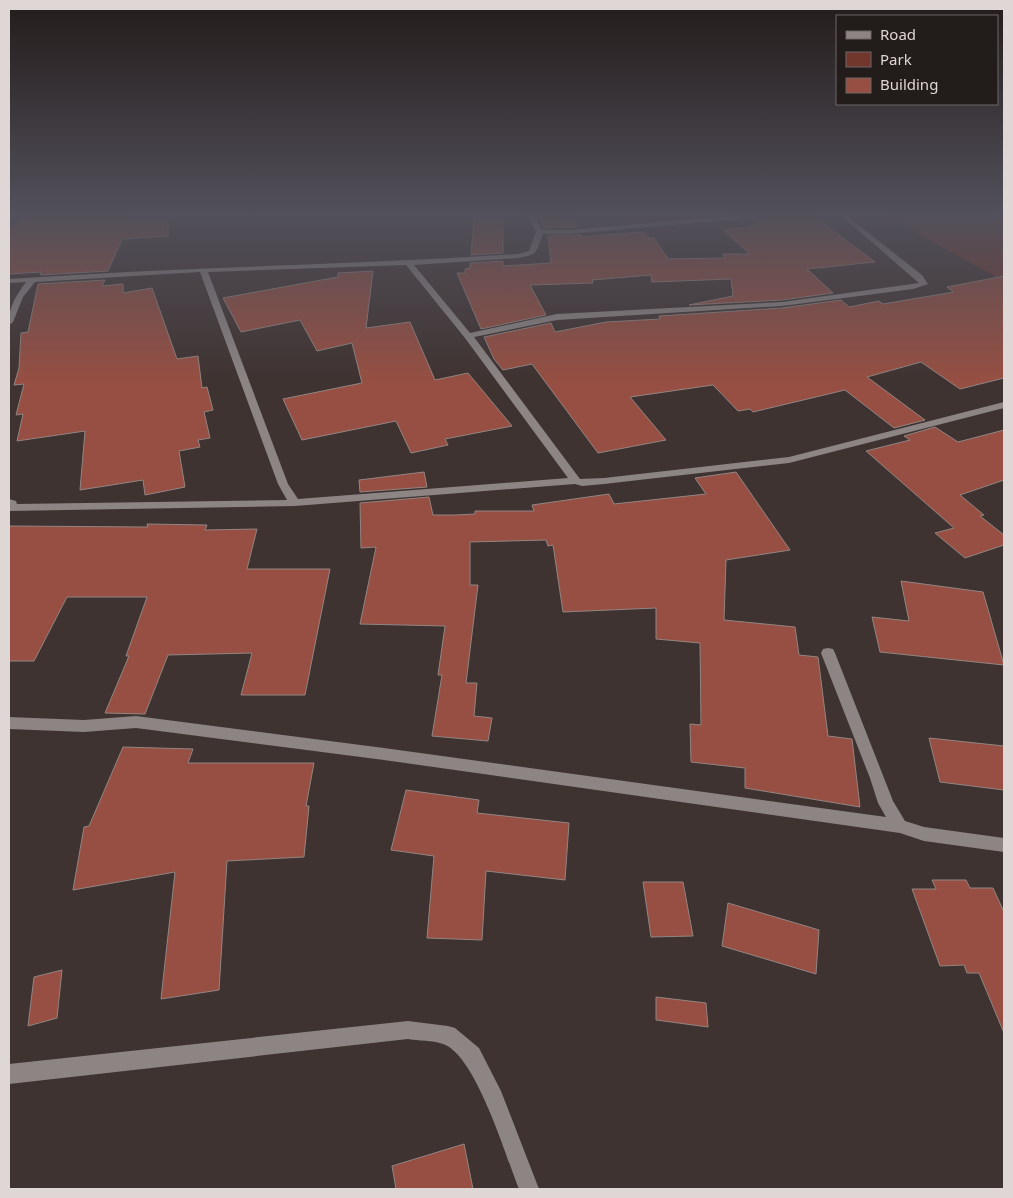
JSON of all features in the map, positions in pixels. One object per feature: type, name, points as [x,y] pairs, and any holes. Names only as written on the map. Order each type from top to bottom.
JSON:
[{"type":"street","points":[[9,281],[235,269]]},
{"type":"street","points":[[413,269],[468,336],[576,481]]},
{"type":"street","points":[[468,336],[556,318],[782,304],[924,284],[909,269]]},
{"type":"street","points":[[203,270],[282,484],[295,503]]},
{"type":"street","points":[[9,322],[20,297],[32,280]]},
{"type":"street","points":[[9,502],[12,503],[11,508],[295,503],[576,481],[582,483],[604,481],[789,460],[1004,405]]},
{"type":"street","points":[[828,653],[878,778],[886,803],[900,826]]},
{"type":"street","points":[[9,723],[84,726],[136,722],[900,826],[924,834],[1004,845]]},
{"type":"street","points":[[9,1074],[408,1030],[448,1035],[472,1055],[494,1098],[529,1189]]},
{"type":"green space","points":[[981,269],[1004,269],[1004,275],[996,277]]},
{"type":"building","points":[[9,269],[109,269],[108,271],[40,275],[41,272],[9,274]]},
{"type":"building","points":[[465,269],[808,269],[833,293],[782,300],[689,305],[733,296],[731,279],[652,282],[651,275],[592,280],[593,283],[530,285],[546,315],[481,329],[457,273],[465,273]]},
{"type":"building","points":[[373,271],[366,328],[410,322],[435,380],[468,373],[512,426],[445,439],[448,445],[411,453],[396,421],[302,440],[283,399],[362,383],[352,343],[317,351],[300,320],[241,332],[223,298],[338,277],[338,273]]},
{"type":"building","points":[[1004,276],[1004,378],[960,389],[921,362],[867,377],[925,420],[894,428],[845,390],[753,412],[750,409],[738,411],[713,385],[630,397],[666,440],[598,453],[532,364],[503,370],[494,359],[484,337],[551,323],[555,332],[606,322],[660,319],[659,316],[782,308],[841,300],[849,307],[879,301],[883,304],[954,292],[947,287]]},
{"type":"building","points":[[105,280],[102,286],[123,284],[123,293],[152,288],[177,359],[198,356],[202,388],[207,387],[213,410],[204,412],[210,438],[198,440],[200,447],[179,451],[185,487],[145,495],[143,480],[80,490],[85,431],[17,441],[23,414],[16,415],[24,384],[14,385],[19,368],[21,333],[28,332],[38,284]]},
{"type":"building","points":[[935,427],[958,442],[1004,430],[1004,480],[960,495],[984,515],[980,516],[1004,535],[1004,545],[965,558],[935,533],[954,528],[866,451],[910,440],[904,436]]},
{"type":"building","points":[[424,472],[427,487],[360,492],[359,480]]},
{"type":"building","points":[[736,472],[790,550],[726,560],[724,620],[795,627],[799,655],[818,657],[828,736],[852,739],[860,807],[745,788],[745,768],[691,762],[690,724],[701,725],[700,643],[656,639],[656,608],[563,612],[553,545],[548,546],[546,540],[470,542],[470,585],[478,585],[466,683],[477,683],[474,716],[492,718],[488,741],[432,736],[442,675],[438,675],[445,626],[360,624],[376,547],[361,548],[360,503],[429,497],[433,515],[475,514],[475,511],[534,511],[532,505],[609,494],[614,504],[706,494],[695,478]]},
{"type":"building","points":[[147,524],[207,525],[205,530],[257,529],[247,569],[330,569],[305,695],[241,695],[252,653],[168,655],[145,714],[105,713],[129,656],[126,656],[147,597],[67,597],[34,661],[9,661],[9,526],[148,527]]},
{"type":"building","points":[[901,581],[983,592],[1004,665],[880,652],[872,617],[909,621]]},
{"type":"building","points":[[929,738],[1004,746],[1004,790],[940,782]]},
{"type":"building","points":[[123,747],[193,749],[188,763],[314,763],[306,806],[309,806],[304,857],[227,861],[219,990],[161,999],[175,872],[73,890],[84,827],[89,826]]},
{"type":"building","points":[[406,790],[479,800],[477,813],[569,823],[565,880],[486,871],[482,940],[427,938],[434,856],[391,850]]},
{"type":"building","points":[[932,880],[966,880],[970,888],[993,888],[1004,912],[1004,1033],[979,973],[967,973],[964,965],[940,966],[912,889],[936,889]]},
{"type":"building","points":[[643,882],[683,882],[693,936],[651,937]]},
{"type":"building","points":[[728,903],[819,930],[816,974],[722,946]]},
{"type":"building","points":[[62,970],[57,1018],[28,1026],[34,977]]},
{"type":"building","points":[[656,997],[706,1003],[708,1027],[656,1020]]},
{"type":"building","points":[[464,1144],[473,1189],[396,1189],[392,1166]]}]
